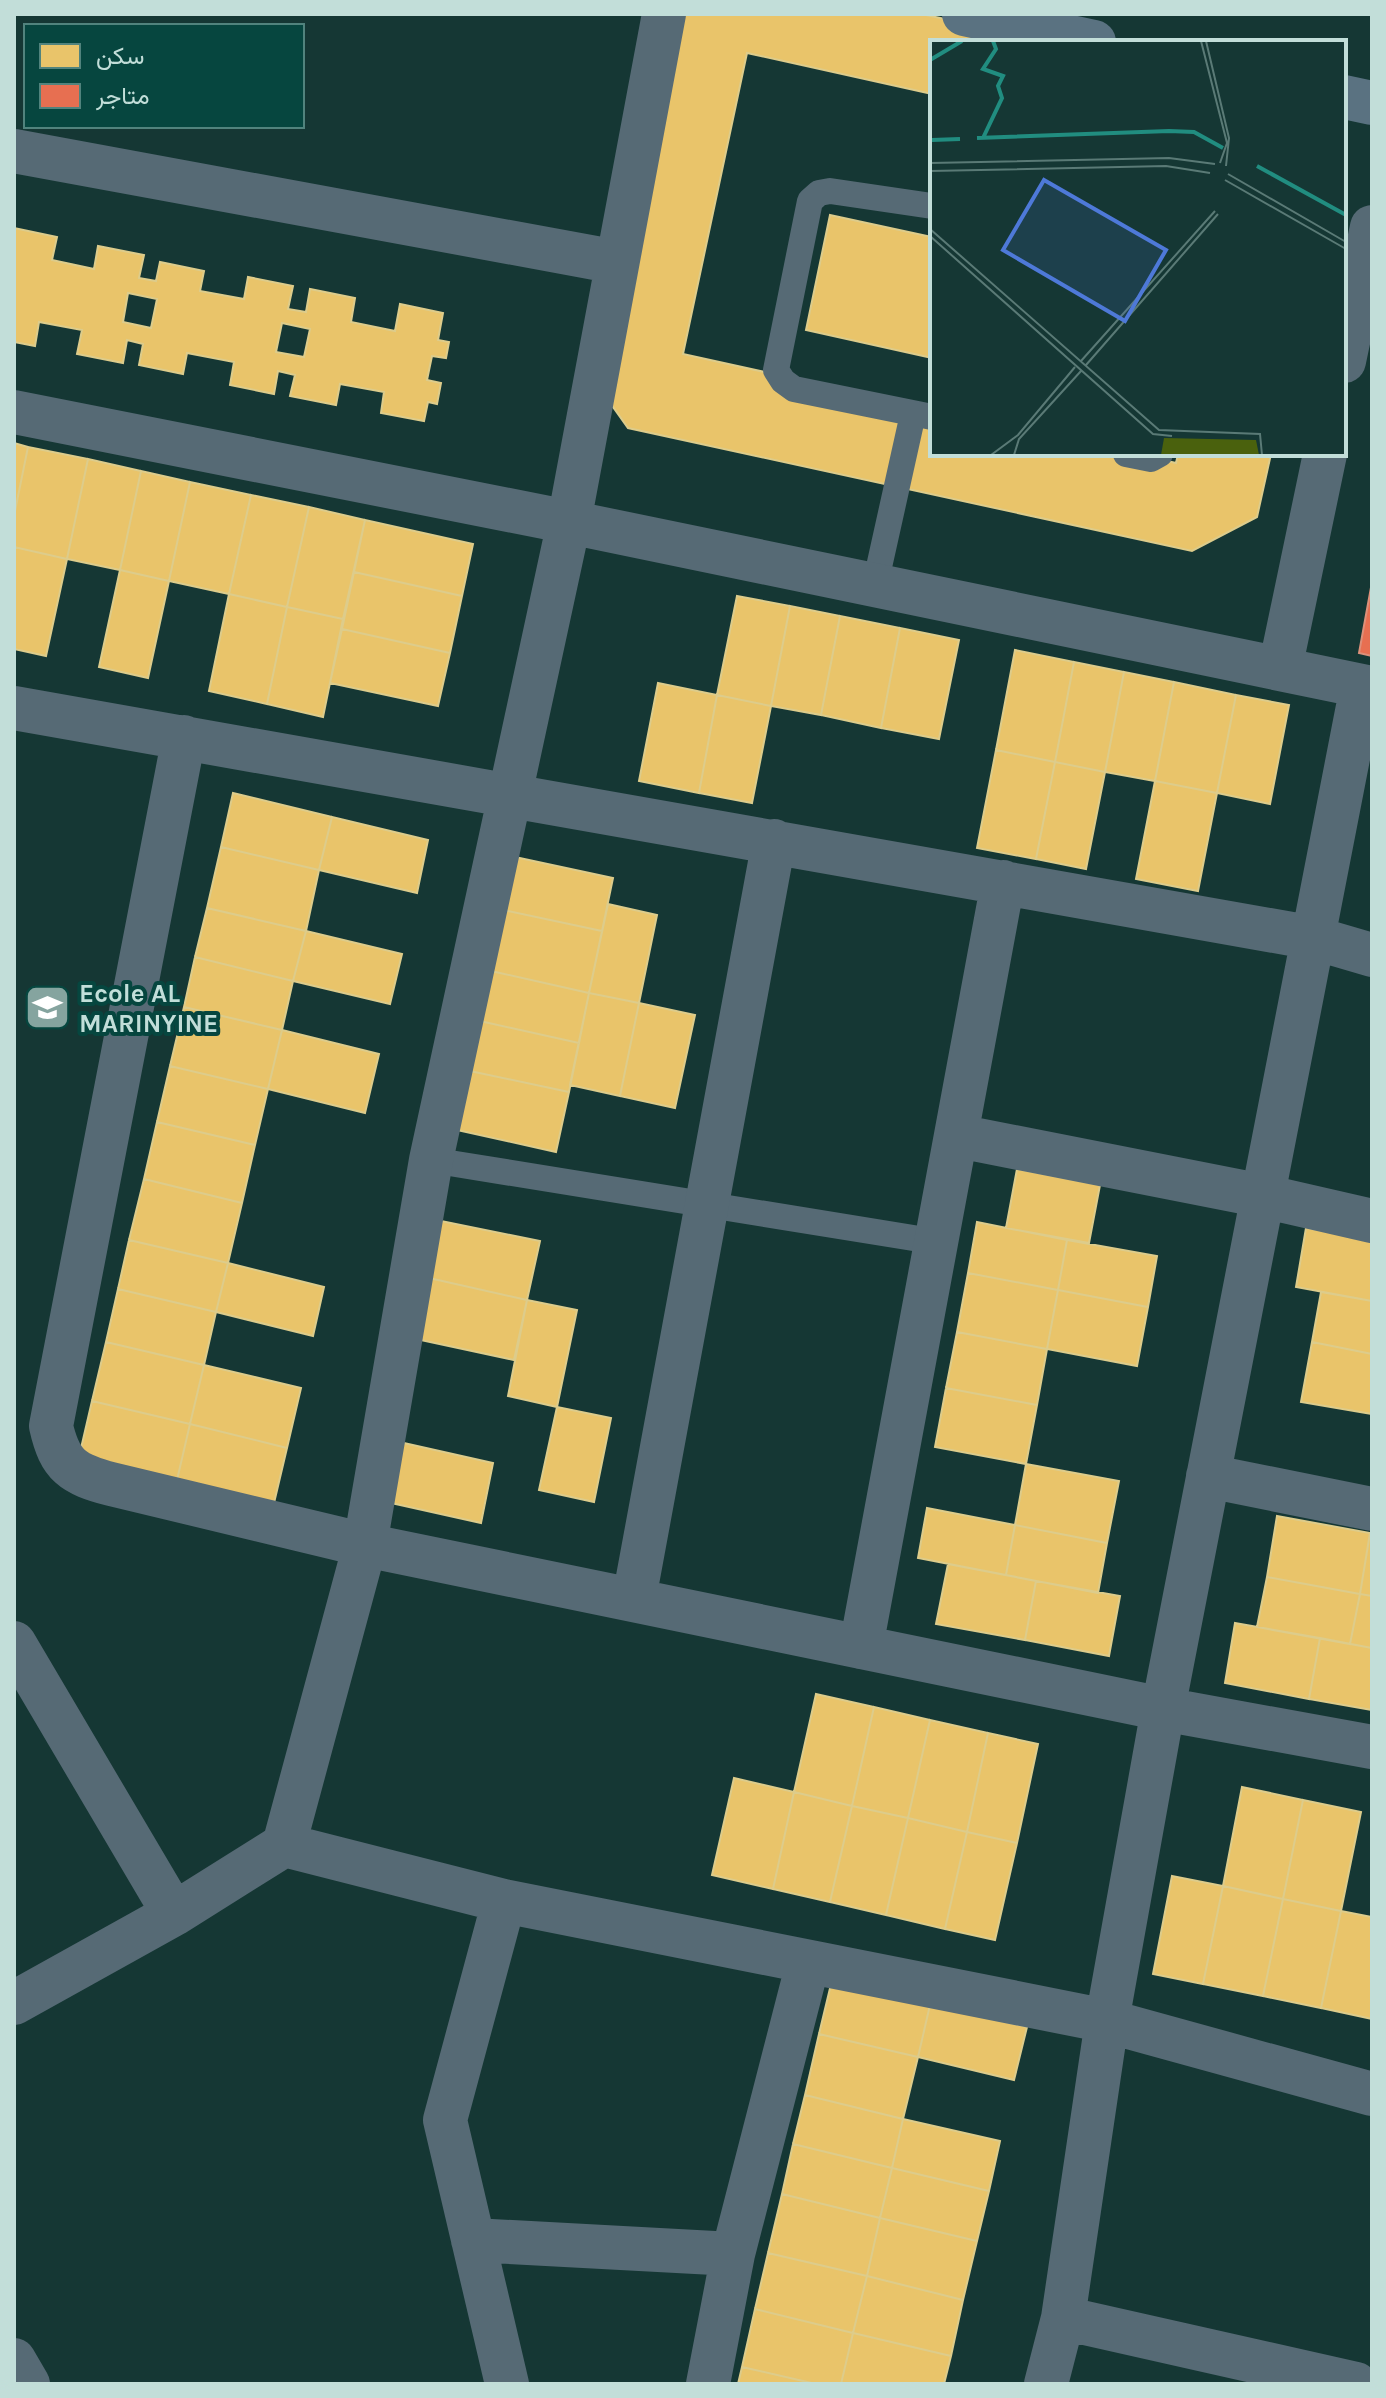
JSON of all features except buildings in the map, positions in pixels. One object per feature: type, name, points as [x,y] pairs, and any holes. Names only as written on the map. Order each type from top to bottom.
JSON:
[{"type":"street","points":[[14,2003],[174,1914],[284,1845],[365,1545],[431,1160],[569,522],[664,14]]},
{"type":"street","points":[[964,14],[1078,40]]},
{"type":"street","points":[[1346,97],[1372,103]]},
{"type":"street","points":[[14,151],[617,262]]},
{"type":"street","points":[[1346,351],[1372,227]]},
{"type":"street","points":[[14,412],[569,522],[1367,687],[1314,938],[1163,1709],[1107,2021],[1063,2318],[1046,2384]]},
{"type":"street","points":[[1280,669],[1325,456]]},
{"type":"street","points":[[14,708],[1314,938],[1372,955]]},
{"type":"street","points":[[184,737],[51,1426],[62,1456],[81,1476],[365,1545],[1163,1709],[1372,1747]]},
{"type":"street","points":[[634,1599],[774,841]]},
{"type":"street","points":[[861,1647],[1003,882]]},
{"type":"street","points":[[958,1136],[1263,1196],[1372,1221]]},
{"type":"street","points":[[1208,1476],[1372,1509]]},
{"type":"street","points":[[14,1643],[174,1914]]},
{"type":"street","points":[[284,1845],[504,1901],[1107,2021],[1372,2094]]},
{"type":"street","points":[[504,1901],[445,2120],[507,2384]]},
{"type":"street","points":[[708,2384],[733,2254],[808,1963]]},
{"type":"street","points":[[473,2240],[733,2254]]},
{"type":"street","points":[[1063,2318],[1356,2384]]},
{"type":"street","points":[[14,2360],[28,2384]]},
{"type":"lane","points":[[875,585],[922,416],[794,389],[783,381],[776,370],[810,201],[819,193],[830,191],[930,206]]},
{"type":"lane","points":[[1136,456],[1151,459],[1156,456]]},
{"type":"lane","points":[[431,1160],[938,1242]]},
{"type":"place","name":"Ecole AL MARINYINE","points":[[48,1008]]}]
